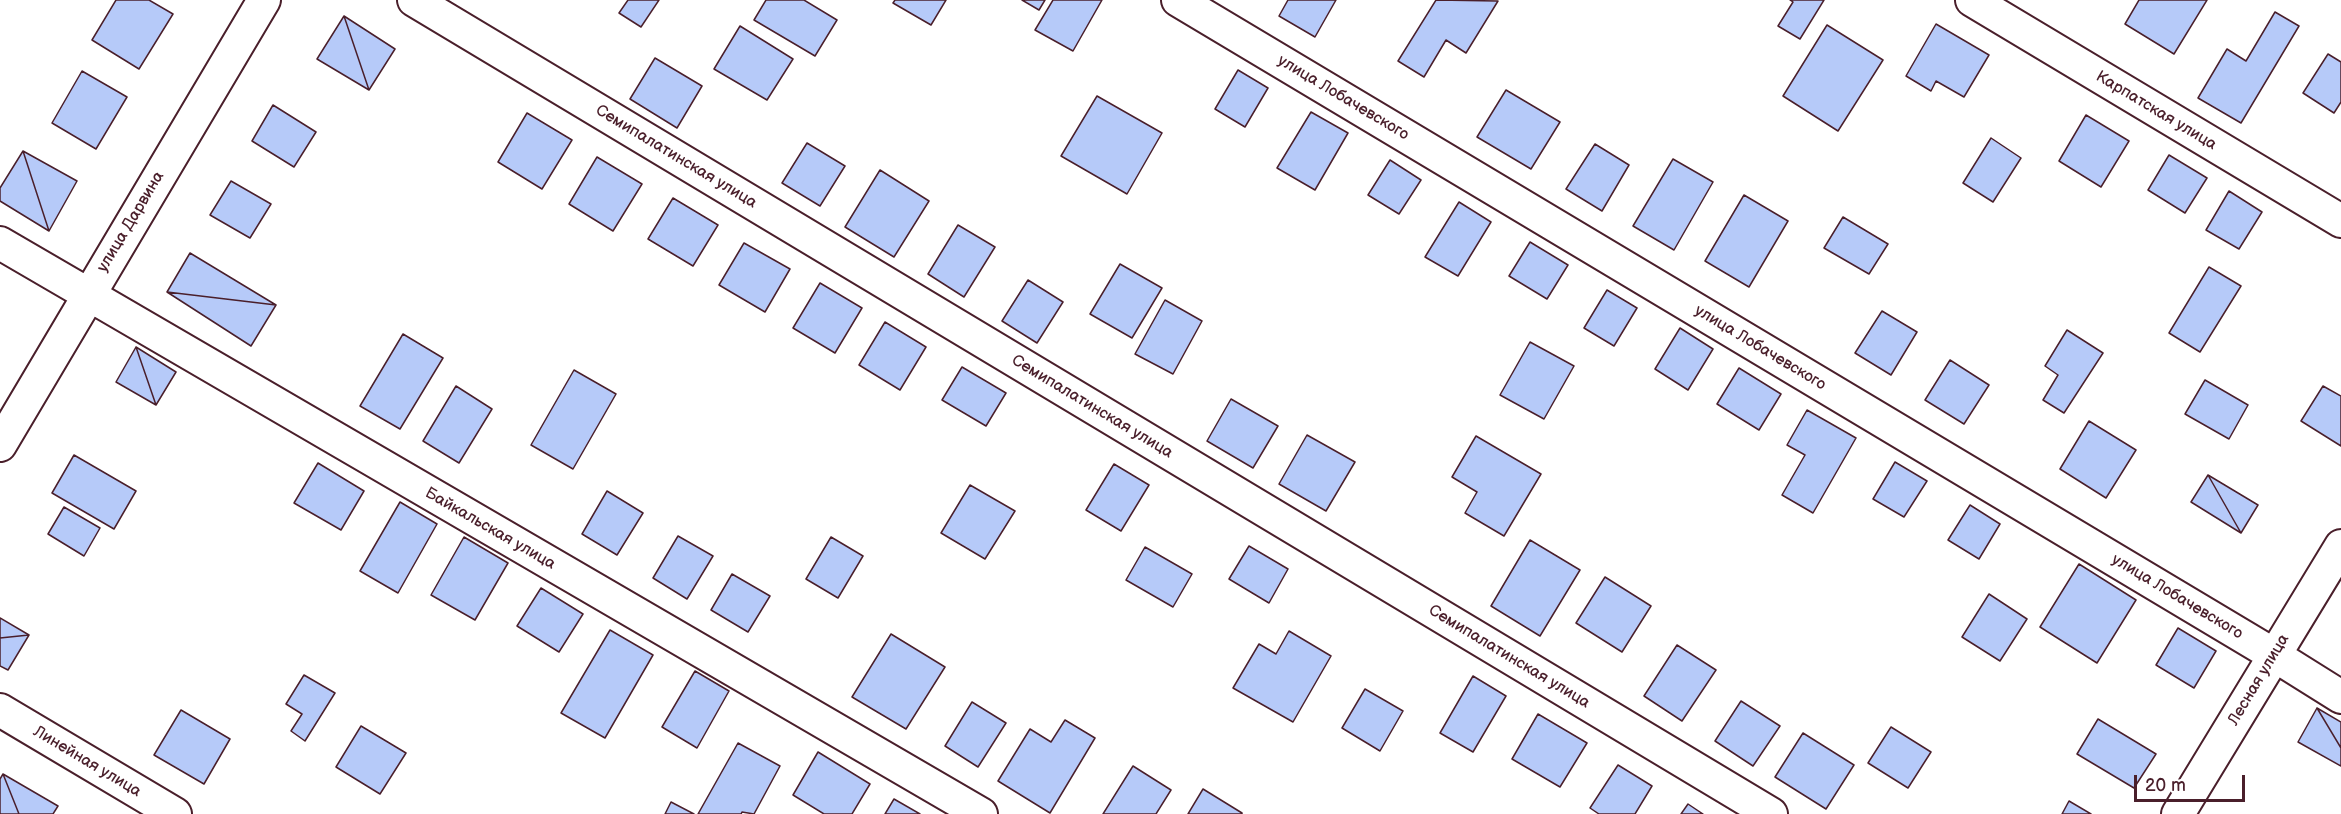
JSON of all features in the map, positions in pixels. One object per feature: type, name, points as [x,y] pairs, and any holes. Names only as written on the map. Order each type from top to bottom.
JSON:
[{"type":"street","name":"улица Дарвина","points":[[0,445],[264,0]]},
{"type":"street","name":"Семипалатинская улица","points":[[414,0],[1771,814]]},
{"type":"street","name":"улица Лобачевского","points":[[1178,0],[2341,697]]},
{"type":"street","name":"Карпатская улица","points":[[1972,0],[2341,221]]},
{"type":"street","name":"Байкальская улица","points":[[0,243],[981,814]]},
{"type":"street","name":"Лесная улица","points":[[2178,814],[2341,546]]},
{"type":"street","name":"Линейная улица","points":[[0,710],[175,814]]},
{"type":"building","points":[[116,0],[149,0],[173,14],[139,69],[92,40]]},
{"type":"building","points":[[628,0],[659,0],[641,27],[619,13]]},
{"type":"building","points":[[766,0],[804,0],[837,20],[815,56],[754,20]]},
{"type":"building","points":[[895,0],[946,0],[931,25],[893,3]]},
{"type":"building","points":[[1022,0],[1045,0],[1039,10]]},
{"type":"building","points":[[1053,0],[1102,0],[1073,51],[1035,30]]},
{"type":"building","points":[[1288,0],[1336,0],[1315,37],[1279,16]]},
{"type":"building","points":[[1436,0],[1498,1],[1466,53],[1446,40],[1424,77],[1398,61]]},
{"type":"building","points":[[1790,0],[1824,0],[1800,39],[1778,26],[1793,2]]},
{"type":"building","points":[[2139,0],[2207,0],[2174,54],[2125,24]]},
{"type":"building","points":[[2275,12],[2299,26],[2241,123],[2198,98],[2227,49],[2246,61]]},
{"type":"building","points":[[344,16],[395,49],[369,90]]},
{"type":"building","points":[[344,16],[369,90],[317,59]]},
{"type":"building","points":[[1936,24],[1989,55],[1964,97],[1936,81],[1931,91],[1906,76]]},
{"type":"building","points":[[1827,25],[1883,60],[1838,131],[1783,96]]},
{"type":"building","points":[[740,26],[793,59],[767,100],[714,69]]},
{"type":"building","points":[[2328,54],[2341,62],[2341,102],[2334,113],[2303,93]]},
{"type":"building","points":[[655,58],[702,86],[677,128],[630,99]]},
{"type":"building","points":[[1238,70],[1268,88],[1245,127],[1215,109]]},
{"type":"building","points":[[82,71],[127,97],[96,149],[52,123]]},
{"type":"building","points":[[1506,90],[1560,122],[1531,169],[1477,137]]},
{"type":"building","points":[[1097,96],[1162,133],[1127,194],[1061,156]]},
{"type":"building","points":[[273,105],[316,132],[294,167],[252,141]]},
{"type":"building","points":[[1311,112],[1348,133],[1315,190],[1277,168]]},
{"type":"building","points":[[527,113],[572,140],[542,189],[498,162]]},
{"type":"building","points":[[2086,115],[2129,141],[2101,187],[2059,161]]},
{"type":"building","points":[[1991,138],[2021,158],[1993,202],[1963,183]]},
{"type":"building","points":[[807,143],[845,166],[820,206],[782,183]]},
{"type":"building","points":[[1595,144],[1629,165],[1602,211],[1566,189]]},
{"type":"building","points":[[23,151],[77,181],[49,231]]},
{"type":"building","points":[[23,151],[49,231],[0,201],[0,188]]},
{"type":"building","points":[[2169,155],[2207,178],[2185,213],[2148,190]]},
{"type":"building","points":[[597,157],[642,184],[613,231],[569,204]]},
{"type":"building","points":[[1673,159],[1713,182],[1674,250],[1633,226]]},
{"type":"building","points":[[1390,160],[1421,180],[1399,214],[1368,195]]},
{"type":"building","points":[[880,170],[929,201],[894,257],[845,227]]},
{"type":"building","points":[[231,181],[271,204],[250,238],[210,215]]},
{"type":"building","points":[[2229,191],[2262,212],[2239,249],[2206,230]]},
{"type":"building","points":[[1744,195],[1788,221],[1749,287],[1705,261]]},
{"type":"building","points":[[673,198],[718,225],[693,266],[648,239]]},
{"type":"building","points":[[1459,202],[1491,222],[1458,276],[1425,257]]},
{"type":"building","points":[[1843,217],[1888,244],[1869,274],[1824,248]]},
{"type":"building","points":[[958,225],[995,247],[964,297],[928,274]]},
{"type":"building","points":[[1530,242],[1568,265],[1547,299],[1509,276]]},
{"type":"building","points":[[744,243],[790,269],[765,312],[719,285]]},
{"type":"building","points":[[190,253],[276,305],[167,292]]},
{"type":"building","points":[[1120,264],[1162,288],[1132,338],[1090,314]]},
{"type":"building","points":[[2209,267],[2241,286],[2200,352],[2169,333]]},
{"type":"building","points":[[1028,280],[1063,302],[1037,343],[1002,321]]},
{"type":"building","points":[[820,283],[862,308],[835,353],[793,328]]},
{"type":"building","points":[[1607,290],[1637,308],[1614,346],[1584,328]]},
{"type":"building","points":[[167,292],[276,305],[251,346]]},
{"type":"building","points":[[1165,300],[1202,321],[1173,374],[1135,354]]},
{"type":"building","points":[[1882,311],[1917,332],[1891,375],[1855,353]]},
{"type":"building","points":[[885,322],[926,347],[900,390],[859,365]]},
{"type":"building","points":[[1680,328],[1713,349],[1688,390],[1655,369]]},
{"type":"building","points":[[2067,330],[2103,353],[2064,413],[2043,400],[2058,375],[2045,366]]},
{"type":"building","points":[[403,334],[443,358],[400,429],[360,406]]},
{"type":"building","points":[[1530,342],[1574,366],[1544,419],[1500,395]]},
{"type":"building","points":[[136,347],[176,372],[156,405]]},
{"type":"building","points":[[136,347],[156,405],[116,382]]},
{"type":"building","points":[[1950,360],[1989,385],[1964,424],[1925,400]]},
{"type":"building","points":[[962,367],[1006,393],[986,426],[942,400]]},
{"type":"building","points":[[1739,368],[1781,394],[1759,430],[1717,404]]},
{"type":"building","points":[[574,370],[616,394],[573,469],[531,445]]},
{"type":"building","points":[[2205,380],[2248,405],[2229,439],[2185,414]]},
{"type":"building","points":[[456,386],[492,409],[459,463],[423,441]]},
{"type":"building","points":[[2323,386],[2341,396],[2341,446],[2301,421]]},
{"type":"building","points":[[1231,399],[1278,426],[1253,468],[1207,441]]},
{"type":"building","points":[[1807,410],[1856,438],[1813,513],[1782,495],[1805,455],[1787,445]]},
{"type":"building","points":[[2089,421],[2136,450],[2106,498],[2060,469]]},
{"type":"building","points":[[1307,435],[1355,462],[1326,511],[1279,484]]},
{"type":"building","points":[[1476,436],[1541,474],[1504,536],[1465,513],[1477,492],[1452,477]]},
{"type":"building","points":[[74,455],[136,491],[114,529],[52,493]]},
{"type":"building","points":[[1895,462],[1927,481],[1904,517],[1873,499]]},
{"type":"building","points":[[318,463],[364,491],[341,530],[294,503]]},
{"type":"building","points":[[1114,464],[1149,485],[1121,531],[1086,510]]},
{"type":"building","points":[[2208,475],[2258,505],[2241,533]]},
{"type":"building","points":[[2208,475],[2241,533],[2191,502]]},
{"type":"building","points":[[970,485],[1015,511],[985,559],[941,533]]},
{"type":"building","points":[[607,491],[643,513],[617,555],[582,534]]},
{"type":"building","points":[[400,502],[437,524],[398,593],[360,571]]},
{"type":"building","points":[[1970,505],[2000,524],[1979,559],[1948,540]]},
{"type":"building","points":[[64,507],[100,528],[84,556],[48,534]]},
{"type":"building","points":[[678,536],[713,556],[687,599],[653,578]]},
{"type":"building","points":[[464,537],[508,563],[475,620],[431,595]]},
{"type":"building","points":[[831,537],[863,556],[838,598],[806,579]]},
{"type":"building","points":[[1530,540],[1580,570],[1540,636],[1491,606]]},
{"type":"building","points":[[1249,546],[1288,569],[1269,603],[1229,579]]},
{"type":"building","points":[[1145,547],[1192,574],[1173,607],[1126,580]]},
{"type":"building","points":[[2079,564],[2136,600],[2097,663],[2040,627]]},
{"type":"building","points":[[732,574],[770,596],[748,632],[711,610]]},
{"type":"building","points":[[1605,577],[1651,606],[1622,652],[1576,623]]},
{"type":"building","points":[[541,588],[583,614],[559,652],[517,626]]},
{"type":"building","points":[[1989,594],[2027,619],[2000,661],[1962,637]]},
{"type":"building","points":[[0,618],[29,635],[0,638]]},
{"type":"building","points":[[2178,628],[2216,651],[2194,688],[2156,665]]},
{"type":"building","points":[[610,630],[653,655],[605,738],[561,713]]},
{"type":"building","points":[[1289,631],[1331,656],[1293,722],[1233,688],[1259,644],[1276,654]]},
{"type":"building","points":[[891,634],[945,667],[906,729],[852,697]]},
{"type":"building","points":[[29,635],[8,670],[0,666],[0,638]]},
{"type":"building","points":[[1677,645],[1716,670],[1682,721],[1644,696]]},
{"type":"building","points":[[695,671],[729,691],[697,748],[662,727]]},
{"type":"building","points":[[304,675],[335,693],[305,741],[291,731],[302,714],[286,704]]},
{"type":"building","points":[[1473,676],[1506,696],[1473,752],[1440,733]]},
{"type":"building","points":[[1365,689],[1403,711],[1380,751],[1342,728]]},
{"type":"building","points":[[1741,701],[1780,726],[1753,766],[1715,741]]},
{"type":"building","points":[[972,702],[1006,723],[978,767],[945,746]]},
{"type":"building","points":[[2317,708],[2341,722],[2341,748]]},
{"type":"building","points":[[2317,708],[2341,748],[2341,766],[2298,742]]},
{"type":"building","points":[[181,710],[230,739],[204,784],[154,755]]},
{"type":"building","points":[[1538,714],[1587,743],[1560,787],[1512,759]]},
{"type":"building","points":[[2098,719],[2156,754],[2134,788],[2077,754]]},
{"type":"building","points":[[1065,720],[1095,738],[1050,813],[998,781],[1030,729],[1051,742]]},
{"type":"building","points":[[361,726],[406,753],[380,794],[336,767]]},
{"type":"building","points":[[1891,727],[1931,752],[1908,788],[1868,763]]},
{"type":"building","points":[[1803,733],[1854,765],[1826,809],[1775,777]]},
{"type":"building","points":[[738,743],[780,766],[754,814],[742,812],[741,814],[698,814]]},
{"type":"building","points":[[818,752],[870,784],[852,814],[824,814],[793,795]]},
{"type":"building","points":[[1618,765],[1652,786],[1635,814],[1599,814],[1590,808]]},
{"type":"building","points":[[1133,766],[1171,790],[1156,814],[1103,814]]},
{"type":"building","points":[[3,774],[58,806],[53,814],[19,814]]},
{"type":"building","points":[[3,774],[19,814],[0,814],[0,779]]},
{"type":"building","points":[[1203,789],[1242,813],[1242,814],[1188,814]]},
{"type":"building","points":[[894,799],[920,814],[885,814]]},
{"type":"building","points":[[2069,801],[2091,814],[2062,814]]},
{"type":"building","points":[[671,802],[694,814],[665,814]]},
{"type":"building","points":[[1688,804],[1703,814],[1681,814]]}]
